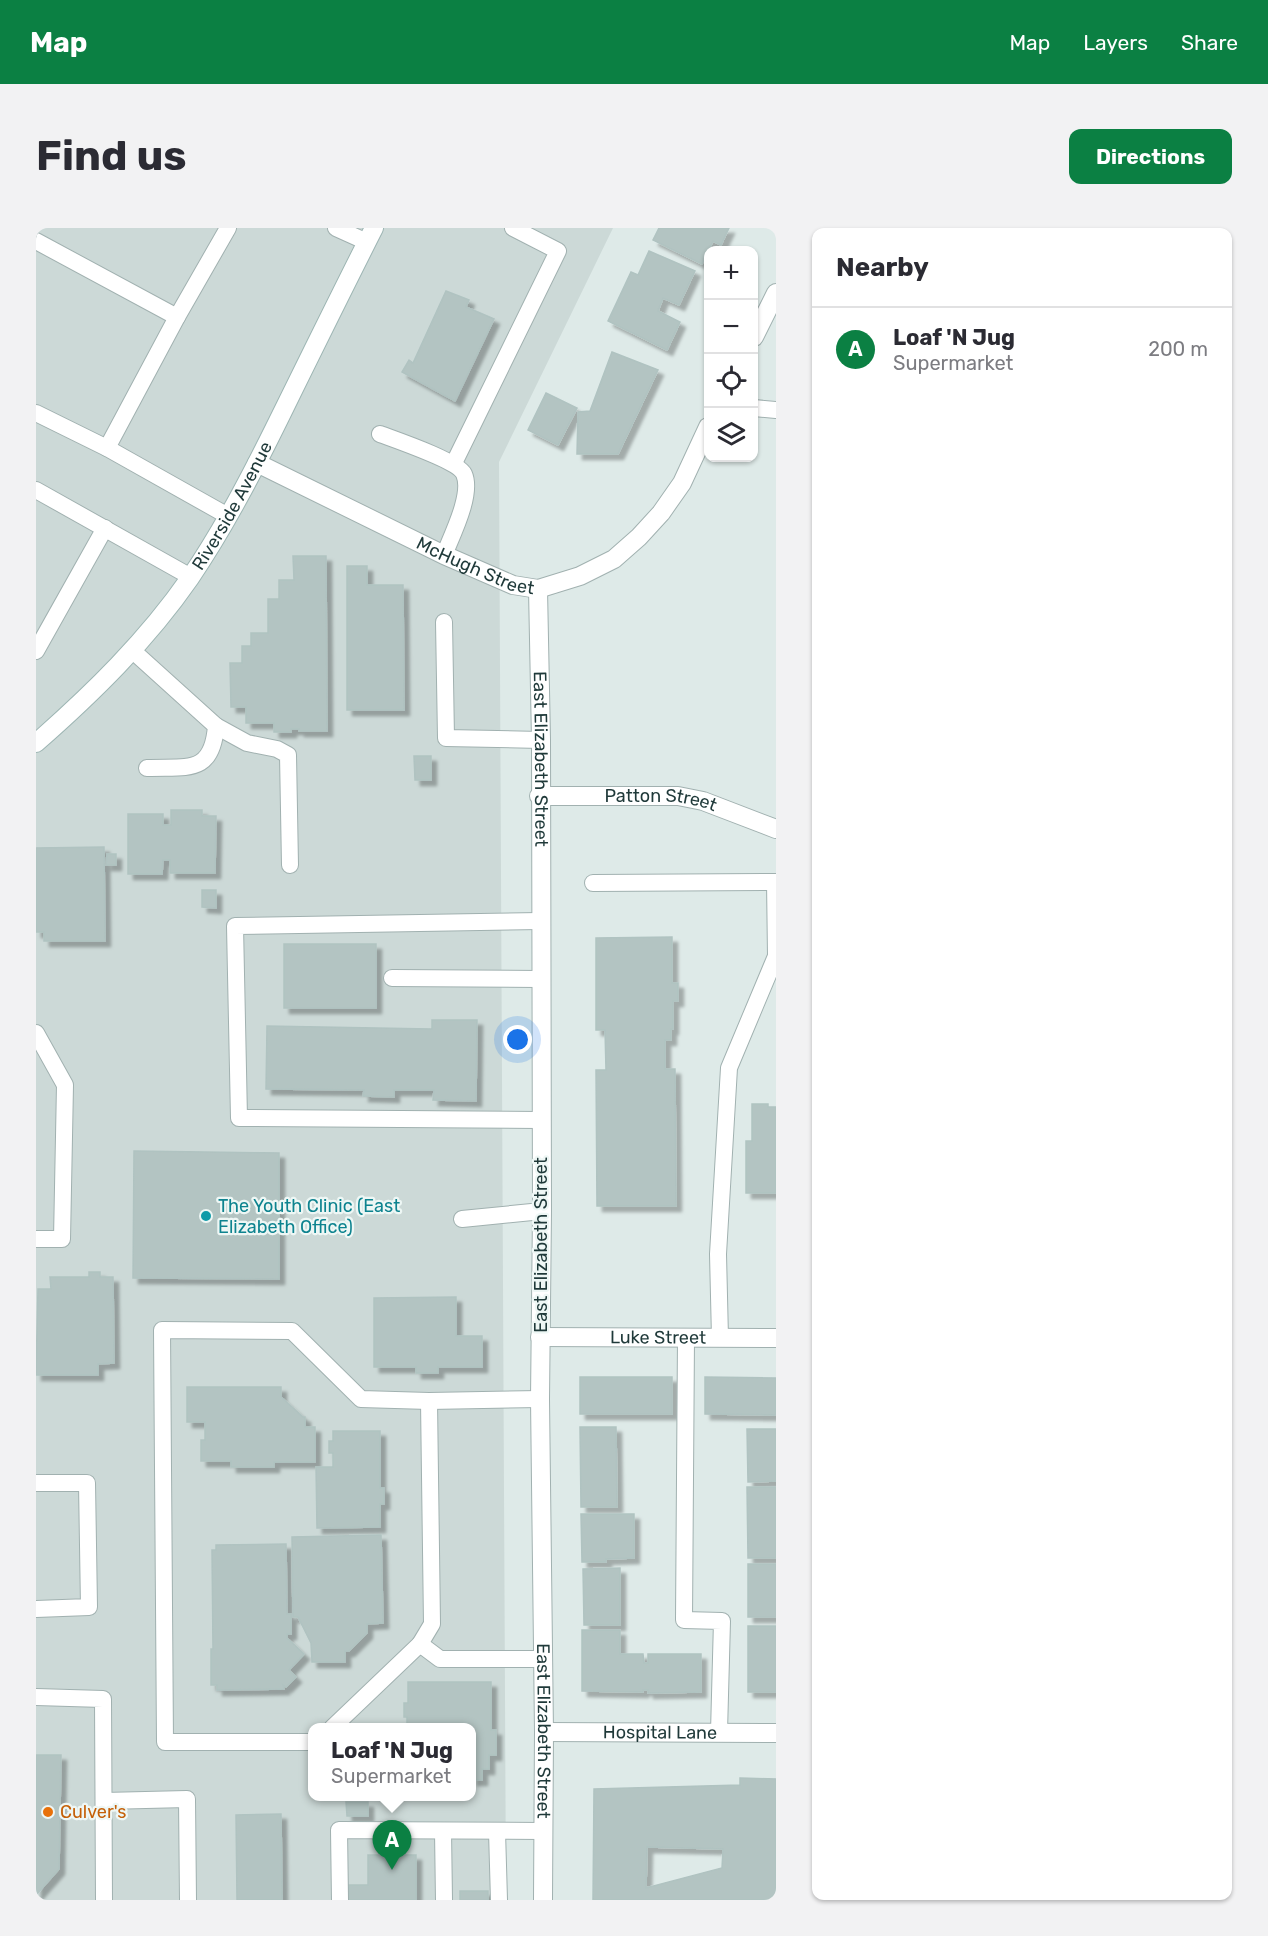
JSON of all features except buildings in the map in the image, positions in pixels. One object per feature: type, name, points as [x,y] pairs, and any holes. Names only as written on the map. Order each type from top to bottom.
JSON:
[{"type":"street","name":"Riverside Avenue","points":[[36,743],[80,705],[133,651],[191,577],[228,516],[256,463],[370,235]]},
{"type":"street","points":[[758,327],[776,293]]},
{"type":"street","name":"McHugh Street","points":[[256,463],[444,555],[513,585],[538,589],[580,576],[614,559],[639,537],[662,513],[682,483],[704,436]]},
{"type":"street","name":"East Elizabeth Street","points":[[538,589],[541,740],[539,796],[542,1211],[540,1399],[544,1732],[543,1900]]},
{"type":"street","name":"Patton Street","points":[[539,796],[678,796],[703,801],[776,829]]},
{"type":"street","name":"Luke Street","points":[[540,1337],[776,1338]]},
{"type":"street","name":"Hospital Lane","points":[[544,1732],[776,1733]]},
{"type":"lane","points":[[107,448],[228,228]]},
{"type":"lane","points":[[336,228],[370,235]]},
{"type":"lane","points":[[454,463],[558,251],[513,228]]},
{"type":"lane","points":[[36,241],[177,317]]},
{"type":"lane","points":[[758,408],[776,410]]},
{"type":"lane","points":[[36,413],[107,448],[228,516]]},
{"type":"lane","points":[[380,434],[454,463],[464,474],[466,494],[444,555]]},
{"type":"lane","points":[[36,490],[191,577]]},
{"type":"lane","points":[[36,651],[105,528]]},
{"type":"lane","points":[[444,622],[446,738],[541,740]]},
{"type":"lane","points":[[133,651],[216,726],[247,743],[277,749],[288,755],[290,865]]},
{"type":"lane","points":[[147,768],[197,766],[205,760],[215,739],[216,726]]},
{"type":"lane","points":[[593,884],[776,881],[776,956],[729,1068],[718,1254],[720,1338]]},
{"type":"lane","points":[[540,921],[235,926],[239,1118],[541,1120]]},
{"type":"lane","points":[[392,978],[540,979]]},
{"type":"lane","points":[[36,1033],[65,1085],[62,1239],[36,1239]]},
{"type":"lane","points":[[462,1219],[542,1211]]},
{"type":"lane","points":[[308,1742],[165,1742],[162,1330],[292,1331],[361,1399],[429,1401],[540,1399]]},
{"type":"lane","points":[[686,1338],[684,1620],[722,1622],[719,1732]]},
{"type":"lane","points":[[337,1723],[420,1644],[432,1624],[429,1401]]},
{"type":"lane","points":[[36,1484],[87,1483],[89,1607],[36,1609]]},
{"type":"lane","points":[[420,1644],[440,1659],[543,1659]]},
{"type":"lane","points":[[36,1697],[103,1699],[104,1900]]},
{"type":"lane","points":[[104,1801],[187,1799],[188,1900]]},
{"type":"lane","points":[[340,1900],[339,1830],[543,1832]]},
{"type":"lane","points":[[443,1831],[444,1900]]},
{"type":"lane","points":[[497,1831],[499,1900]]},
{"type":"shaded area","points":[[36,228],[613,228],[499,462],[506,1900],[36,1900]]},
{"type":"place","name":"The Youth Clinic (East Elizabeth Office)","points":[[206,1216]]},
{"type":"place","name":"Culver's","points":[[48,1812]]},
{"type":"place","name":"Loaf 'N Jug","points":[[392,1870]]}]
